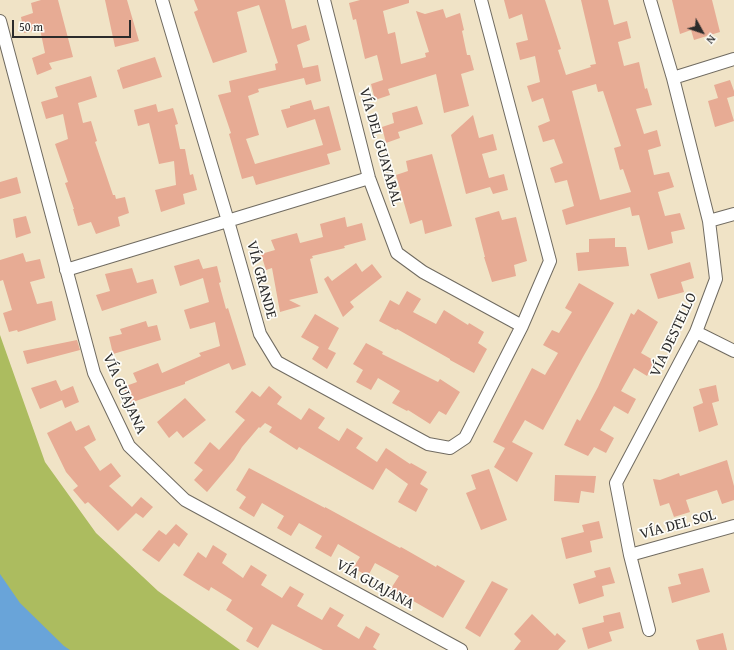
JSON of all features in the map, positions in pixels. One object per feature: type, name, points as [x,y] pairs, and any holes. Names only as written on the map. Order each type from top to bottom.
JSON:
[{"type":"street","name":"VÍA GRANDE","points":[[162,0],[228,220],[260,334],[277,362],[428,444],[450,448],[465,438],[522,326]]},
{"type":"street","name":"VÍA DEL GUAYABAL","points":[[324,0],[369,178],[397,253],[423,272],[522,326]]},
{"type":"street","points":[[481,0],[550,261],[522,326]]},
{"type":"street","name":"VÍA DESTELLO","points":[[649,630],[630,555],[616,483],[696,332],[716,279],[708,221],[673,78],[650,0]]},
{"type":"street","name":"VÍA GUAJANA","points":[[0,21],[94,373],[129,446],[185,500],[461,650]]},
{"type":"street","points":[[673,78],[734,59]]},
{"type":"street","points":[[66,270],[369,178]]},
{"type":"street","points":[[708,221],[734,214]]},
{"type":"street","points":[[696,332],[734,350]]},
{"type":"street","name":"VÍA DEL SOL","points":[[630,555],[734,526]]},
{"type":"green space","points":[[0,335],[45,462],[96,533],[158,591],[240,650],[0,650]]},
{"type":"water","points":[[0,574],[20,603],[70,650],[0,650]]},
{"type":"building","points":[[41,0],[58,0],[73,57],[49,63],[52,69],[37,75],[32,58],[45,53],[40,29],[24,33],[21,17],[33,13],[31,3]]},
{"type":"building","points":[[105,0],[127,0],[139,41],[115,47]]},
{"type":"building","points":[[194,0],[285,0],[292,29],[306,25],[310,40],[297,45],[303,68],[318,65],[321,81],[306,85],[304,78],[258,89],[259,92],[248,96],[259,135],[246,139],[255,164],[323,145],[315,119],[287,128],[281,110],[311,100],[314,110],[329,106],[341,150],[327,154],[330,164],[256,185],[253,176],[242,179],[229,134],[231,133],[218,95],[231,92],[229,81],[276,70],[275,64],[278,63],[259,5],[237,12],[247,52],[213,63],[194,12],[198,10]]},
{"type":"building","points":[[360,0],[409,0],[409,3],[383,11],[388,34],[395,32],[401,64],[426,57],[425,53],[429,52],[416,11],[425,14],[443,9],[446,18],[460,13],[467,55],[470,55],[474,70],[461,74],[469,106],[444,113],[436,74],[388,89],[390,95],[375,100],[371,84],[383,80],[377,55],[365,59],[356,19],[353,20],[349,3]]},
{"type":"building","points":[[504,0],[545,0],[561,49],[558,50],[566,75],[596,64],[581,0],[608,0],[614,25],[627,21],[631,38],[618,42],[624,66],[639,62],[645,89],[647,88],[652,105],[636,109],[644,134],[657,130],[661,146],[648,150],[654,175],[669,172],[674,187],[658,192],[665,216],[680,213],[685,229],[671,232],[673,243],[648,250],[639,215],[632,216],[630,207],[566,225],[562,210],[574,206],[567,180],[555,183],[550,168],[563,163],[554,139],[543,142],[538,126],[550,121],[543,98],[532,102],[527,86],[540,82],[535,56],[520,60],[516,43],[528,40],[522,14],[509,19]],"holes":[[[596,84],[598,92],[603,91],[621,146],[614,148],[620,170],[623,169],[631,192],[600,200],[572,91]]]},
{"type":"building","points":[[672,0],[712,0],[720,32],[694,40],[691,30],[680,34]]},
{"type":"building","points":[[155,57],[162,77],[123,89],[117,70]]},
{"type":"building","points":[[91,76],[97,97],[78,103],[83,123],[91,121],[97,141],[95,142],[113,195],[115,195],[116,199],[125,197],[129,213],[118,217],[120,226],[96,234],[91,222],[78,226],[65,183],[68,182],[55,144],[68,139],[63,114],[46,119],[41,102],[58,97],[55,87]]},
{"type":"building","points":[[730,80],[734,91],[734,96],[727,98],[734,121],[715,127],[708,101],[718,98],[714,85]]},
{"type":"building","points":[[156,104],[158,112],[173,108],[178,124],[175,125],[180,149],[185,149],[190,175],[193,174],[197,190],[183,194],[185,204],[161,212],[155,190],[176,185],[174,161],[159,164],[149,123],[138,126],[134,110]]},
{"type":"building","points":[[417,106],[423,124],[398,132],[400,138],[386,143],[382,127],[394,123],[392,113]]},
{"type":"building","points":[[473,115],[479,138],[493,134],[497,150],[482,154],[489,178],[504,174],[508,190],[493,194],[490,187],[466,194],[451,135]]},
{"type":"building","points":[[432,154],[452,226],[425,234],[422,220],[410,224],[396,175],[408,171],[406,161]]},
{"type":"building","points":[[17,177],[21,193],[0,199],[0,182]]},
{"type":"building","points":[[499,211],[502,220],[516,217],[527,261],[514,265],[516,276],[492,282],[484,257],[475,218]]},
{"type":"building","points":[[26,216],[31,233],[16,238],[13,219]]},
{"type":"building","points":[[345,217],[347,227],[362,223],[366,240],[344,246],[345,248],[312,256],[313,258],[310,259],[318,293],[289,300],[301,306],[280,312],[272,268],[266,270],[261,254],[275,250],[271,240],[297,233],[300,243],[323,237],[320,224]]},
{"type":"building","points":[[615,238],[615,247],[626,247],[629,266],[578,271],[576,253],[589,252],[589,239]]},
{"type":"building","points":[[23,253],[26,262],[40,259],[45,278],[30,282],[37,304],[52,301],[56,320],[18,332],[17,330],[9,332],[3,313],[12,310],[3,280],[0,281],[0,260]]},
{"type":"building","points":[[199,259],[203,269],[217,266],[221,282],[219,283],[226,309],[228,308],[246,365],[232,370],[229,363],[185,382],[185,384],[130,403],[123,387],[137,382],[133,373],[158,363],[162,373],[201,356],[199,353],[220,346],[215,322],[190,329],[184,310],[209,302],[203,278],[180,286],[174,266]]},
{"type":"building","points":[[690,262],[694,278],[681,282],[684,292],[658,299],[650,274]]},
{"type":"building","points":[[356,263],[362,272],[372,264],[382,277],[350,302],[354,307],[343,317],[324,279],[328,276],[332,281]]},
{"type":"building","points":[[132,268],[137,283],[153,279],[157,293],[102,311],[96,295],[110,291],[105,274]]},
{"type":"building","points":[[579,283],[614,303],[543,430],[525,420],[512,442],[533,453],[517,482],[494,467],[505,448],[493,442],[532,368],[545,375],[558,353],[543,345],[552,330],[559,333],[572,312],[565,308]]},
{"type":"building","points":[[407,291],[421,299],[413,312],[436,324],[444,310],[468,325],[469,323],[484,332],[478,343],[487,349],[474,373],[397,329],[396,330],[379,321],[390,300],[399,305]]},
{"type":"building","points":[[638,309],[658,322],[641,353],[655,361],[647,376],[634,368],[621,391],[636,399],[628,414],[614,406],[600,430],[614,438],[606,453],[594,447],[588,456],[564,445],[577,419],[580,421],[598,387],[631,313],[634,315]]},
{"type":"building","points":[[315,314],[339,328],[328,349],[336,353],[327,369],[312,359],[319,347],[301,337]]},
{"type":"building","points":[[146,321],[148,327],[157,325],[161,340],[113,354],[109,337],[122,334],[120,329]]},
{"type":"building","points":[[77,340],[80,350],[27,364],[23,351]]},
{"type":"building","points":[[366,343],[383,352],[382,354],[438,382],[440,379],[460,392],[446,415],[439,411],[430,424],[408,410],[407,411],[392,403],[400,391],[378,378],[371,390],[356,382],[363,370],[353,364]]},
{"type":"building","points":[[56,380],[61,391],[73,386],[79,402],[65,408],[62,400],[40,409],[31,388]]},
{"type":"building","points":[[716,385],[719,401],[712,403],[718,425],[699,432],[693,407],[703,403],[699,389]]},
{"type":"building","points":[[269,386],[282,397],[277,404],[301,420],[309,408],[325,418],[318,428],[339,441],[347,428],[363,438],[356,448],[377,462],[386,448],[410,464],[411,463],[427,472],[420,484],[428,489],[416,512],[398,502],[408,484],[386,468],[373,490],[299,447],[297,450],[269,432],[272,427],[265,423],[260,428],[259,427],[242,447],[234,460],[207,492],[194,480],[203,470],[194,463],[210,442],[219,450],[245,420],[235,412],[252,391],[260,397]]},
{"type":"building","points":[[185,398],[206,420],[183,438],[177,431],[169,438],[157,422]]},
{"type":"building","points":[[71,421],[76,431],[89,425],[96,440],[84,447],[100,471],[111,463],[121,476],[109,486],[132,507],[141,497],[153,507],[143,518],[136,513],[118,531],[88,502],[85,504],[73,490],[78,486],[66,472],[47,433]]},
{"type":"building","points":[[727,460],[734,486],[734,500],[722,504],[717,490],[686,500],[690,512],[674,517],[669,503],[660,506],[653,479],[660,480],[679,473],[680,476]]},
{"type":"building","points":[[249,468],[465,581],[443,618],[408,598],[407,600],[390,590],[399,576],[375,563],[368,576],[353,568],[360,557],[338,544],[331,557],[315,548],[322,536],[299,523],[291,536],[277,528],[284,516],[262,503],[254,517],[239,508],[246,497],[236,490]]},
{"type":"building","points":[[489,469],[507,520],[481,530],[466,493],[476,489],[471,475]]},
{"type":"building","points":[[555,475],[596,476],[594,493],[581,491],[579,503],[554,501]]},
{"type":"building","points":[[599,521],[603,538],[590,541],[592,552],[566,559],[561,538],[584,532],[582,525]]},
{"type":"building","points":[[176,524],[188,534],[179,547],[174,543],[159,562],[142,550],[159,530],[166,535]]},
{"type":"building","points":[[213,545],[227,554],[222,563],[243,578],[251,565],[267,575],[261,585],[282,598],[290,586],[304,594],[297,606],[322,620],[330,607],[344,615],[337,626],[359,639],[366,626],[380,634],[373,647],[377,650],[323,650],[272,624],[258,648],[246,641],[253,628],[226,610],[232,600],[211,587],[209,591],[183,575],[198,552],[206,558]]},
{"type":"building","points":[[610,567],[615,583],[602,586],[604,596],[579,604],[573,584],[596,577],[594,571]]},
{"type":"building","points":[[703,568],[710,592],[672,603],[668,587],[681,584],[678,574]]},
{"type":"building","points":[[492,581],[508,589],[480,637],[465,628]]},
{"type":"building","points":[[620,612],[624,628],[609,632],[612,641],[588,649],[582,628],[604,622],[603,616]]},
{"type":"building","points":[[532,614],[555,636],[557,633],[566,641],[558,650],[514,650],[521,641],[514,634]]},
{"type":"building","points":[[723,633],[727,650],[699,650],[696,640]]}]
